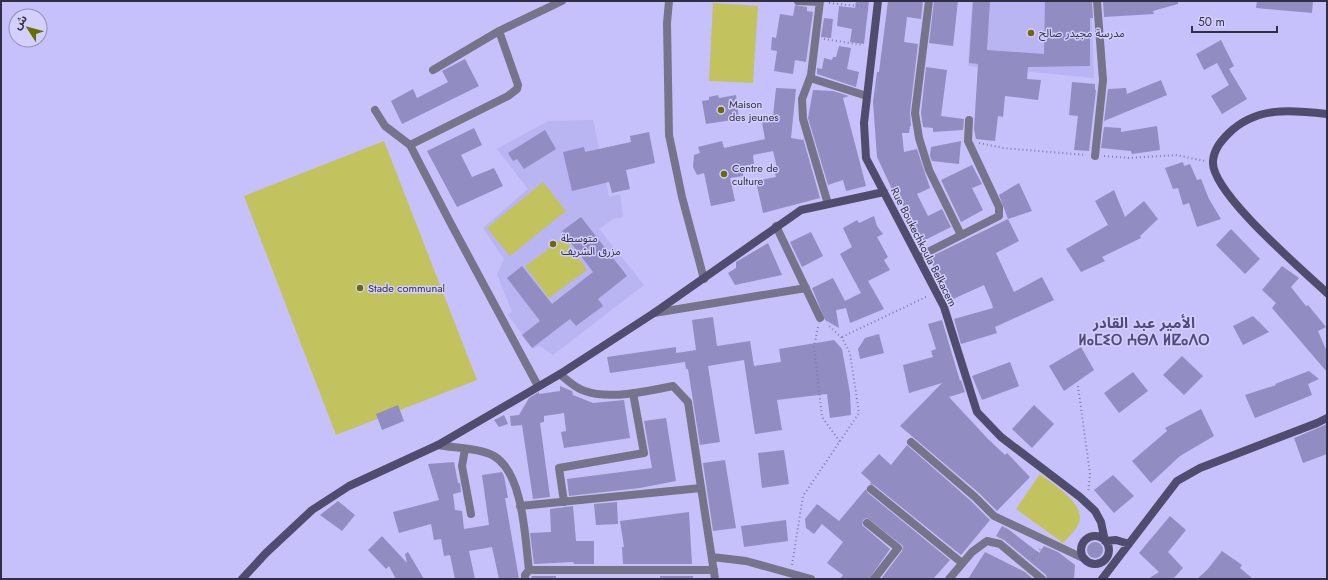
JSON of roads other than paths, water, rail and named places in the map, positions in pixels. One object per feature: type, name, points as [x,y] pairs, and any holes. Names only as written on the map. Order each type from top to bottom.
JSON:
[{"type":"street","points":[[433,70],[500,32],[562,1]]},
{"type":"street","points":[[669,1],[667,31],[669,135],[682,197],[704,279]]},
{"type":"street","points":[[798,1],[820,2],[810,78],[802,99],[803,119],[828,204]]},
{"type":"street","points":[[929,1],[915,113],[919,138],[929,170],[961,235]]},
{"type":"street","points":[[1095,156],[1103,80],[1097,1]]},
{"type":"street","name":"Rue Boukechkoula Belkacem","points":[[878,5],[864,123],[866,158],[944,307],[977,412],[1002,437],[1095,511],[1101,522],[1105,541]]},
{"type":"street","points":[[410,145],[508,96],[517,89],[518,85],[500,32]]},
{"type":"street","points":[[810,78],[867,96]]},
{"type":"street","points":[[375,110],[385,126],[410,145],[538,386]]},
{"type":"street","points":[[1327,114],[1287,110],[1254,116],[1236,126],[1218,143],[1213,162],[1220,183],[1246,216],[1327,293]]},
{"type":"street","points":[[918,257],[999,216],[999,207],[968,141],[969,120]]},
{"type":"street","points":[[242,579],[266,552],[312,510],[349,486],[438,445],[560,374],[704,279],[776,226],[801,210],[884,192]]},
{"type":"street","points":[[776,226],[820,318]]},
{"type":"street","points":[[654,313],[806,288]]},
{"type":"street","points":[[560,374],[585,391],[597,394],[633,393],[673,386],[688,402],[715,579]]},
{"type":"street","points":[[564,502],[560,468],[644,452],[633,393]]},
{"type":"street","points":[[1101,579],[1177,481],[1200,468],[1327,418]]},
{"type":"street","points":[[911,442],[975,497],[994,516],[1084,559],[1091,564],[1099,563],[1105,559]]},
{"type":"street","points":[[438,445],[484,452],[495,456],[511,475],[520,506],[529,570],[525,575],[525,579]]},
{"type":"street","points":[[465,449],[462,466],[471,514]]},
{"type":"street","points":[[520,506],[701,488]]},
{"type":"street","points":[[871,489],[962,563]]},
{"type":"street","points":[[867,523],[898,548],[874,579]]},
{"type":"street","points":[[1084,559],[1082,555],[1082,546],[1087,539],[1096,537],[1105,541],[1116,540],[1129,544]]},
{"type":"street","points":[[949,579],[972,552],[987,541],[1000,544],[1042,579]]},
{"type":"street","points":[[1101,579],[1108,548],[1105,541]]},
{"type":"street","points":[[712,557],[746,561],[794,576],[811,579]]},
{"type":"street","points":[[529,570],[714,570]]},
{"type":"place","name":"مدرسة مجيدر صالح","points":[[1031,33]]},
{"type":"place","name":"Maison des jeunes","points":[[721,110]]},
{"type":"place","name":"Centre de culture","points":[[724,174]]},
{"type":"place","name":"متوسطة مزرق الشريف","points":[[553,244]]},
{"type":"place","name":"Stade communal","points":[[360,288]]},
{"type":"district","name":"الأمير عبد القادر ⵍⴰⵎⵉⵔ ⵄⴱⴷ ⵍⵇⴰⴷⵔ","points":[[1144,332]]}]
